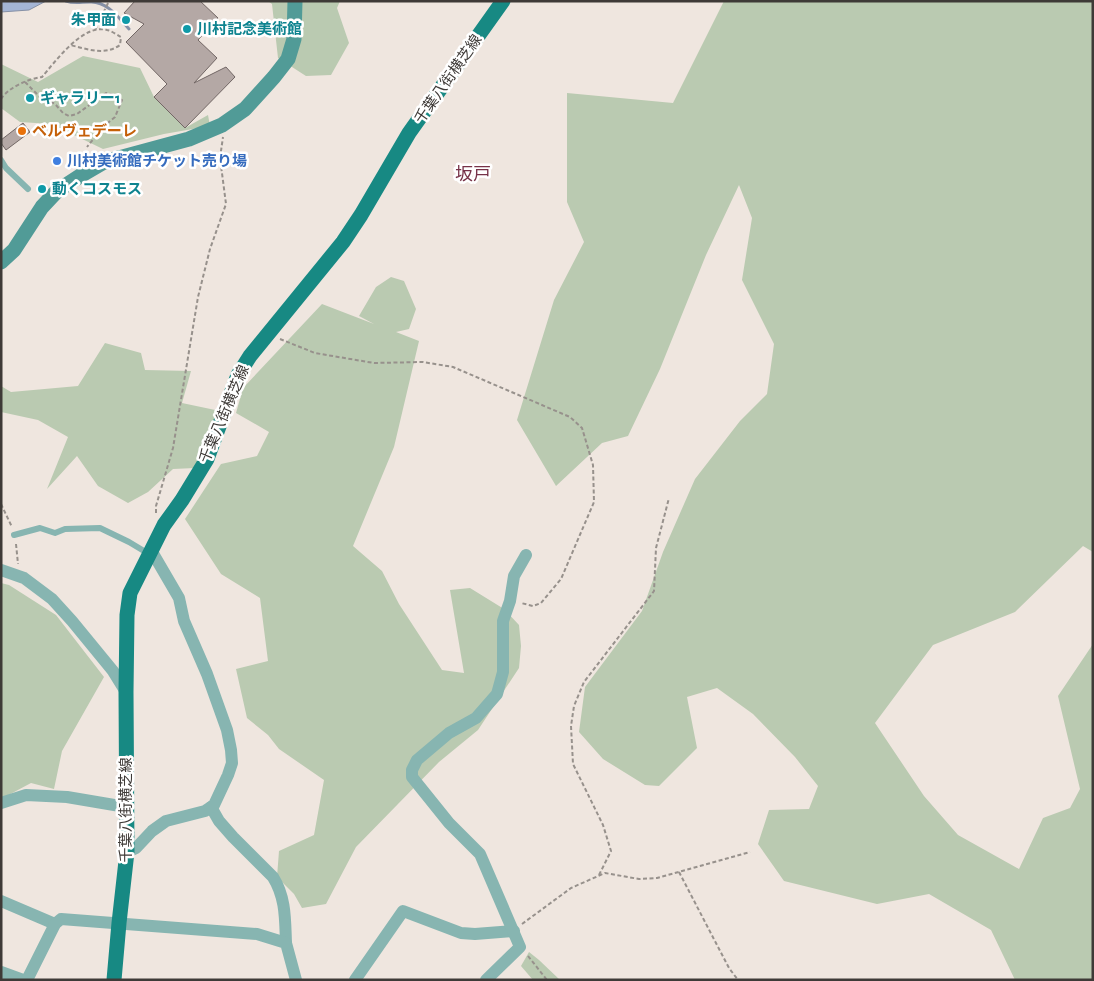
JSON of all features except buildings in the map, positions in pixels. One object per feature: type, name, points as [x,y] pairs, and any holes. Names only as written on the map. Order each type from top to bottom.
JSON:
[{"type":"main road","name":"千葉八街横芝線","points":[[114,980],[127,852],[126,692],[127,615],[130,593],[164,525],[207,459],[238,376],[250,356],[343,242],[409,133],[503,1]]},
{"type":"street","points":[[1,262],[14,250],[42,207],[57,192],[80,176],[104,162],[189,139],[225,122],[245,109],[288,59],[294,39],[294,1]]},
{"type":"street","points":[[127,852],[136,848],[152,831],[166,822],[205,811],[210,807],[220,794],[232,763],[227,730],[207,674],[184,621],[179,598],[150,552]]},
{"type":"street","points":[[486,980],[520,947],[480,854],[450,823],[412,777],[412,770],[417,760],[449,733],[476,718],[497,694],[503,672],[504,621],[510,601],[514,576],[526,555]]},
{"type":"street","points":[[1,570],[24,578],[52,599],[113,670],[126,692]]},
{"type":"street","points":[[1,803],[26,795],[67,796],[126,808]]},
{"type":"street","points":[[210,807],[219,821],[272,877],[279,888],[284,902],[286,943],[296,980]]},
{"type":"street","points":[[1,901],[55,924]]},
{"type":"street","points":[[355,980],[403,911],[461,933],[475,934],[514,931]]},
{"type":"street","points":[[27,980],[55,924],[61,919],[257,934],[286,943]]},
{"type":"street","points":[[1,972],[23,980]]},
{"type":"lane","points":[[1,160],[6,168],[28,189]]},
{"type":"lane","points":[[14,535],[40,528],[56,533],[65,529],[100,528],[150,552]]},
{"type":"path","points":[[95,30],[108,3]]},
{"type":"path","points":[[1,99],[24,82],[42,77],[70,45],[86,34],[95,30],[106,29],[121,37],[120,46],[112,51],[98,51],[70,45]]},
{"type":"path","points":[[24,82],[38,95],[55,104],[62,113],[69,116],[77,114],[106,93],[115,95],[122,100],[115,117],[103,127],[87,146]]},
{"type":"path","points":[[157,516],[156,506],[173,448],[198,297],[210,249],[226,204],[220,158],[225,122]]},
{"type":"path","points":[[268,334],[315,354],[374,363],[422,362],[453,367],[570,417],[582,428],[594,465],[594,502],[561,579],[541,603],[534,606],[510,601]]},
{"type":"path","points":[[599,875],[611,851],[603,824],[573,764],[571,726],[574,706],[584,682],[654,591],[656,548],[669,498]]},
{"type":"path","points":[[514,931],[571,888],[605,872],[639,879],[657,878],[750,852]]},
{"type":"path","points":[[679,872],[729,968],[738,980]]},
{"type":"path","points":[[520,947],[547,980]]},
{"type":"green space","points":[[268,1],[340,1],[337,8],[349,43],[331,75],[306,76],[278,58],[272,4]]},
{"type":"green space","points":[[724,1],[1093,1],[1093,552],[1083,546],[1015,612],[933,645],[875,723],[924,796],[958,835],[1019,869],[1043,818],[1070,808],[1080,789],[1058,696],[1093,644],[1093,980],[1015,980],[991,930],[929,894],[877,904],[784,881],[758,844],[769,810],[809,809],[818,786],[795,757],[753,714],[717,688],[687,697],[697,748],[659,786],[645,785],[603,759],[579,732],[585,687],[642,611],[663,552],[695,479],[740,421],[767,394],[774,344],[742,280],[752,218],[739,185],[706,255],[660,369],[628,436],[602,443],[556,486],[517,420],[554,300],[584,242],[567,202],[567,93],[673,103]]},
{"type":"green space","points":[[83,56],[140,68],[154,97],[185,128],[208,115],[210,126],[164,134],[103,149],[51,124],[20,122],[1,108],[1,64],[38,82]]},
{"type":"green space","points":[[391,277],[404,281],[416,309],[409,329],[396,332],[419,341],[394,447],[353,546],[382,571],[399,604],[442,670],[464,673],[450,590],[470,588],[504,609],[519,625],[521,646],[519,668],[478,730],[439,762],[356,847],[326,904],[302,908],[294,894],[277,877],[279,851],[314,835],[324,780],[279,749],[268,735],[247,718],[236,669],[268,661],[260,598],[221,574],[185,519],[221,464],[257,456],[269,432],[236,413],[243,388],[322,304],[374,324],[359,316],[376,287]]},
{"type":"green space","points":[[105,343],[141,353],[145,370],[191,371],[182,403],[220,411],[195,468],[173,469],[148,492],[128,503],[98,486],[77,456],[47,489],[68,437],[38,420],[1,412],[1,386],[11,392],[78,386]]},
{"type":"green space","points":[[1,583],[9,585],[56,615],[104,677],[62,751],[54,789],[31,783],[1,799]]},
{"type":"green space","points":[[529,952],[560,980],[533,980],[521,966]]},
{"type":"water","points":[[1,1],[46,1],[29,10],[1,12]]},
{"type":"waterway","points":[[66,1],[102,4],[117,15],[129,29]]},
{"type":"place","name":"朱甲面","points":[[126,20]]},
{"type":"place","name":"川村記念美術館","points":[[187,29]]},
{"type":"place","name":"ギャラリー1","points":[[30,98]]},
{"type":"place","name":"ベルヴェデーレ","points":[[22,131]]},
{"type":"place","name":"川村美術館チケット売り場","points":[[57,161]]},
{"type":"place","name":"動くコスモス","points":[[42,189]]},
{"type":"district","name":"坂戸","points":[[473,174]]}]
